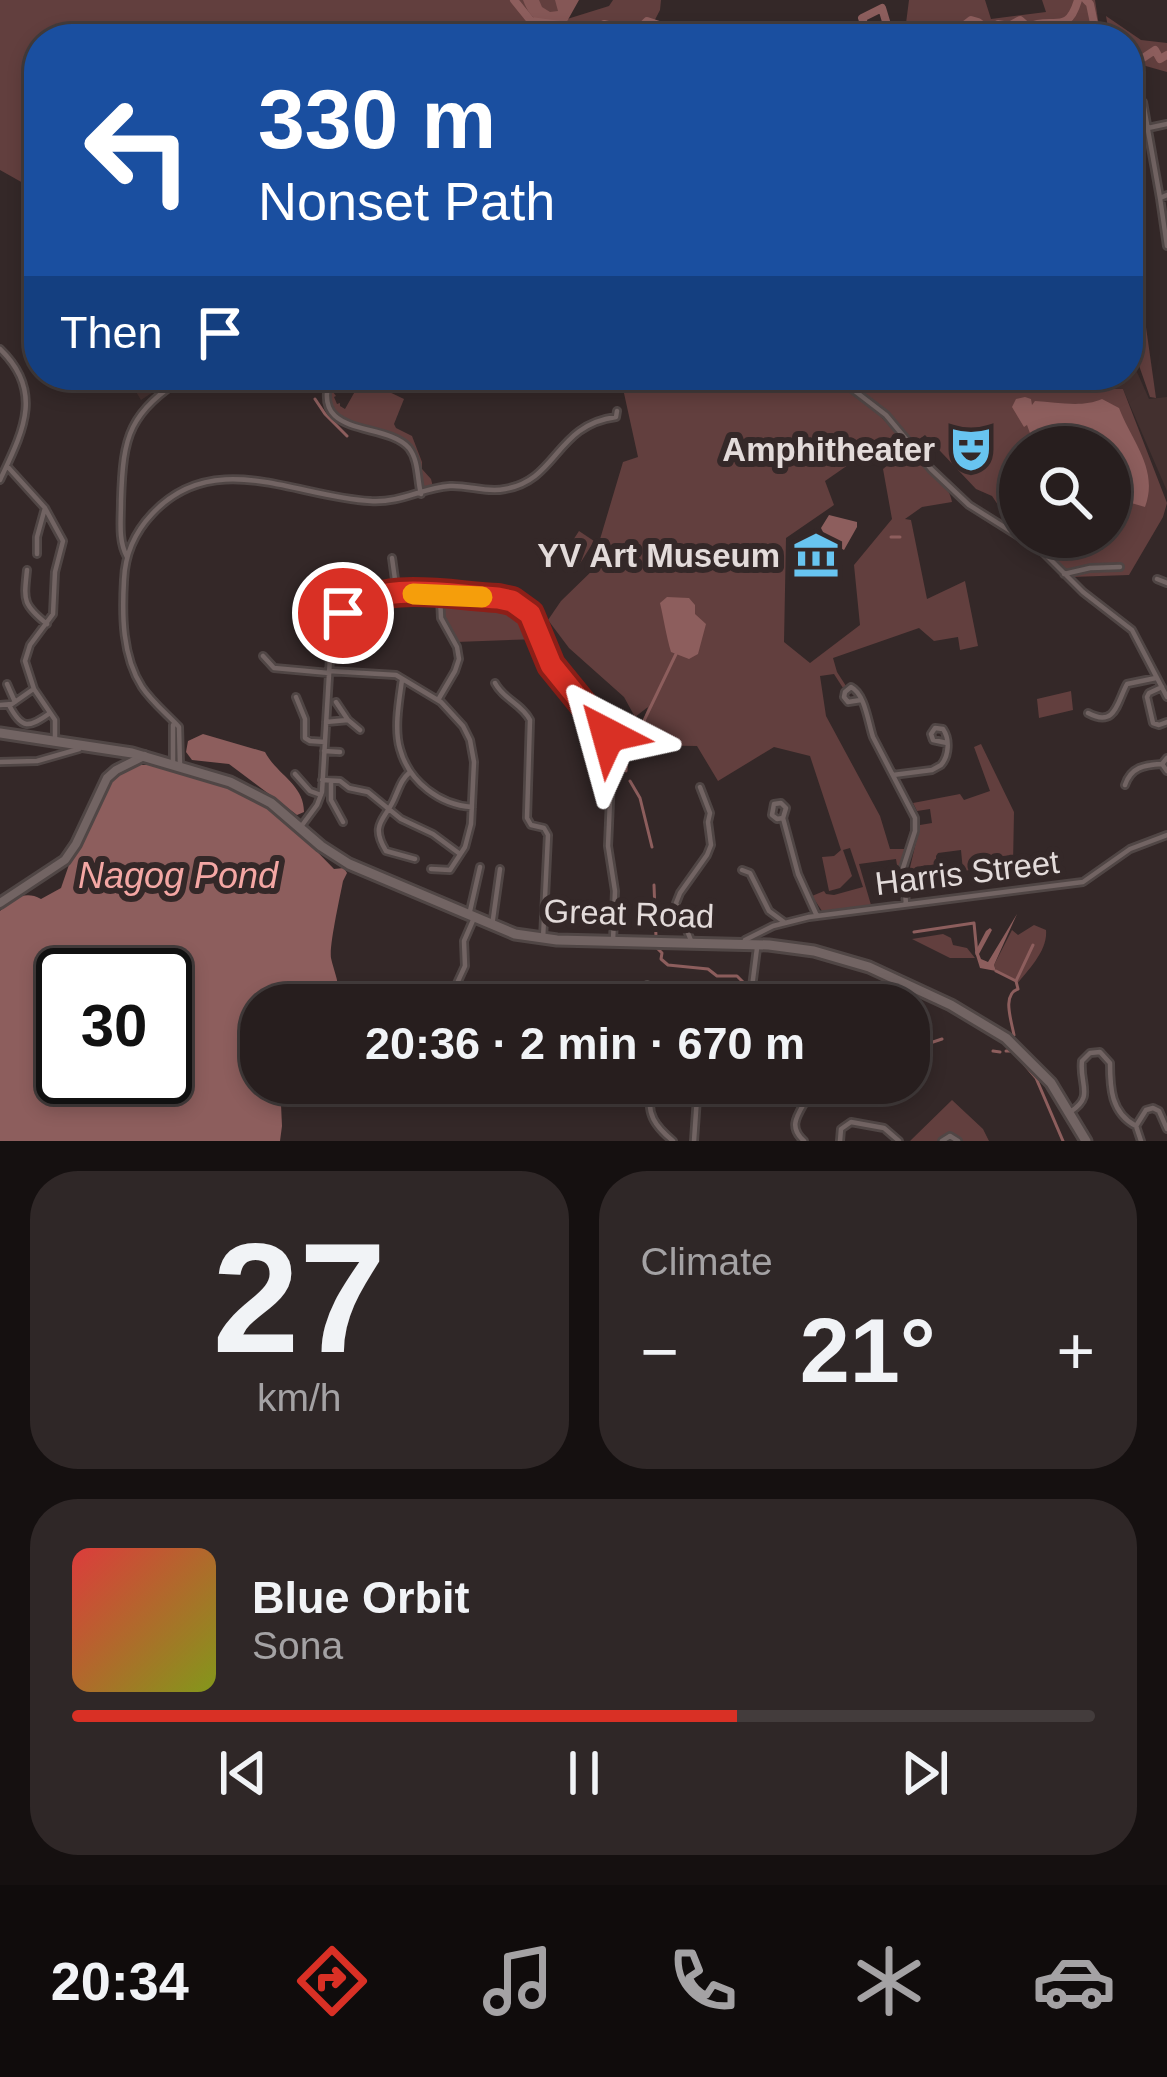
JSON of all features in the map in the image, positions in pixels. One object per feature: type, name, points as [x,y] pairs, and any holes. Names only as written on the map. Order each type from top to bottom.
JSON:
[{"type":"main road","name":"Great Road","points":[[0,733],[144,756],[219,777],[275,806],[356,868],[493,926],[543,939],[757,944],[855,962],[998,1032],[1051,1083],[1086,1141]]},
{"type":"street","points":[[1143,106],[1163,196],[1167,246]]},
{"type":"street","points":[[1148,128],[1167,124]]},
{"type":"street","points":[[0,349],[20,375],[26,406],[23,428],[0,480]]},
{"type":"street","points":[[166,390],[149,402],[126,445],[121,537],[127,557],[124,608],[130,660],[144,690],[172,719],[177,765]]},
{"type":"street","points":[[327,390],[331,407],[342,422],[392,436],[409,448],[421,494]]},
{"type":"street","points":[[854,390],[886,415],[969,505],[999,524]]},
{"type":"street","points":[[127,557],[146,520],[178,493],[213,481],[260,480],[362,501],[397,500],[446,486],[489,490],[517,486],[542,470],[574,433],[616,417],[617,411]]},
{"type":"street","points":[[7,466],[45,508],[63,544],[55,572],[54,612],[26,657],[34,689],[56,722],[55,741]]},
{"type":"street","points":[[37,554],[45,508]]},
{"type":"street","points":[[392,558],[397,594]]},
{"type":"street","points":[[1049,558],[1132,630],[1167,697]]},
{"type":"street","points":[[1064,574],[1120,568]]},
{"type":"street","points":[[27,570],[26,603],[46,624]]},
{"type":"street","points":[[300,828],[321,796],[331,637],[343,613],[359,602],[397,594],[512,601],[524,608],[551,665],[608,735],[613,941]]},
{"type":"street","points":[[438,700],[459,658],[440,615],[440,595]]},
{"type":"street","points":[[263,656],[274,668],[389,674],[438,700],[457,717],[470,740],[474,762],[470,834],[450,870],[431,869]]},
{"type":"street","points":[[1088,713],[1111,715],[1127,684],[1157,677]]},
{"type":"street","points":[[403,679],[398,742],[410,772],[446,802],[472,807]]},
{"type":"street","points":[[495,683],[530,720],[527,818],[548,835],[543,939]]},
{"type":"street","points":[[7,684],[19,721],[36,723],[51,712]]},
{"type":"street","points":[[1162,687],[1147,697],[1152,722],[1167,722]]},
{"type":"street","points":[[0,705],[12,704],[34,689]]},
{"type":"street","points":[[296,697],[305,738],[340,752]]},
{"type":"street","points":[[861,700],[873,737],[916,822],[903,865],[906,904]]},
{"type":"street","points":[[336,702],[360,730]]},
{"type":"street","points":[[326,722],[348,720]]},
{"type":"street","points":[[893,776],[939,767],[946,759],[946,742]]},
{"type":"street","points":[[0,762],[52,758],[83,745]]},
{"type":"street","points":[[122,752],[122,767]]},
{"type":"street","points":[[0,903],[68,856],[105,782],[144,756]]},
{"type":"street","points":[[1124,785],[1138,768],[1165,764]]},
{"type":"street","points":[[410,772],[379,825],[382,846],[392,854],[415,859]]},
{"type":"street","points":[[295,774],[321,796]]},
{"type":"street","points":[[322,780],[338,780],[368,792],[400,819],[460,854]]},
{"type":"street","points":[[331,780],[331,800],[343,822]]},
{"type":"street","points":[[692,943],[676,903],[711,844],[710,813],[700,787]]},
{"type":"street","points":[[783,818],[800,879],[818,916]]},
{"type":"street","name":"Harris Street","points":[[740,943],[784,922],[1083,881],[1130,849],[1167,836]]},
{"type":"street","points":[[456,984],[465,965],[464,941],[480,867]]},
{"type":"street","points":[[493,926],[500,869]]},
{"type":"street","points":[[742,870],[750,873],[769,911],[784,922]]},
{"type":"street","points":[[753,984],[758,936],[764,931]]},
{"type":"street","points":[[1070,1112],[1084,1099],[1082,1061],[1100,1052],[1109,1060],[1110,1087],[1119,1112],[1136,1126],[1141,1141]]},
{"type":"street","points":[[649,1104],[650,1114],[668,1140]]},
{"type":"street","points":[[694,1141],[697,1104]]},
{"type":"street","points":[[803,1104],[794,1126],[804,1141]]},
{"type":"street","points":[[1136,1126],[1153,1108],[1167,1129]]},
{"type":"street","points":[[839,1141],[843,1126],[851,1122],[884,1128],[899,1141]]},
{"type":"street","points":[[942,1141],[950,1136],[958,1141]]},
{"type":"shaded area","points":[[0,0],[575,0],[564,20],[609,6],[613,0],[661,0],[653,24],[24,24],[24,184],[0,170]]},
{"type":"shaded area","points":[[523,0],[539,0],[550,12],[558,11],[555,0],[579,0],[566,24],[538,20]]},
{"type":"shaded area","points":[[909,0],[985,0],[991,19],[1046,12],[1042,0],[1095,0],[1099,24],[906,24]]},
{"type":"shaded area","points":[[1143,40],[1167,43],[1167,72],[1143,65]]},
{"type":"shaded area","points":[[1143,321],[1156,398],[1150,397],[1143,377]]},
{"type":"shaded area","points":[[1143,386],[1149,399],[1167,397],[1167,491],[1123,390],[1143,390]]},
{"type":"shaded area","points":[[135,390],[156,390],[141,400]]},
{"type":"shaded area","points":[[334,390],[337,404],[345,409],[356,390],[385,390],[404,399],[394,424],[412,436],[433,487],[422,488],[416,458],[406,442],[340,417],[329,394]]},
{"type":"shaded area","points":[[623,390],[850,390],[886,422],[950,495],[952,502],[922,507],[905,519],[911,520],[927,599],[965,581],[978,646],[960,650],[958,637],[934,641],[919,628],[833,658],[843,688],[834,674],[820,676],[826,716],[880,816],[890,849],[907,849],[901,878],[896,859],[859,864],[871,905],[822,911],[812,896],[863,887],[850,848],[843,850],[852,876],[829,891],[822,857],[841,850],[810,756],[774,747],[718,781],[697,746],[635,745],[648,707],[635,717],[624,697],[569,648],[548,620],[598,565],[598,546],[623,462],[638,457]],"holes":[[[887,438],[895,459],[883,469],[892,519],[854,565],[860,625],[810,663],[784,642],[786,538],[834,505],[825,481]]]},
{"type":"shaded area","points":[[858,390],[1123,390],[1167,503],[1129,575],[1071,577],[1054,558],[1131,558],[1131,426],[999,426],[999,506],[925,435],[914,443],[889,414]]},
{"type":"shaded area","points":[[579,531],[594,541],[576,570],[560,560]]},
{"type":"shaded area","points":[[445,598],[502,601],[523,613],[539,639],[456,642],[443,618]]},
{"type":"shaded area","points":[[1071,691],[1073,710],[1039,718],[1037,699]]},
{"type":"shaded area","points":[[981,744],[1014,812],[1013,864],[963,871],[961,850],[938,853],[937,873],[908,876],[920,825],[932,823],[930,809],[917,811],[913,803],[960,794],[964,800],[990,791],[974,747]]},
{"type":"shaded area","points":[[1034,925],[1046,930],[1044,945],[1016,985],[994,965],[1012,930],[1018,935]]},
{"type":"shaded area","points":[[943,934],[975,958],[950,958],[912,939]]},
{"type":"shaded area","points":[[952,1100],[989,1141],[910,1141]]},
{"type":"water","points":[[1016,399],[1031,399],[1032,405],[1035,401],[1078,404],[1102,399],[1119,408],[1128,426],[1023,426],[1012,407]]},
{"type":"water","points":[[1131,433],[1149,480],[1145,507],[1131,503]]},
{"type":"water","points":[[829,515],[857,522],[844,550],[821,528]]},
{"type":"water","points":[[667,597],[689,598],[695,614],[706,624],[698,654],[689,659],[671,652],[660,603]]},
{"type":"water","points":[[203,734],[265,752],[300,794],[304,812],[297,815],[229,764],[192,760],[186,752],[188,741]]},
{"type":"water","name":"Nagog Pond","points":[[136,765],[157,765],[224,784],[292,826],[334,869],[344,868],[347,873],[331,952],[337,984],[240,984],[240,1104],[281,1104],[280,1141],[0,1141],[0,911],[19,897],[41,899],[61,888],[107,782]]},
{"type":"water","points":[[1017,914],[994,965],[996,971],[980,968],[975,952],[986,931],[992,930],[979,954],[988,962]]},
{"type":"waterway","points":[[514,0],[531,21],[553,24]]},
{"type":"waterway","points":[[1037,24],[1064,22],[1078,0]]},
{"type":"waterway","points":[[1086,0],[1094,24]]},
{"type":"waterway","points":[[864,24],[862,18],[882,8],[887,24]]},
{"type":"waterway","points":[[966,24],[971,20],[981,24]]},
{"type":"waterway","points":[[1013,24],[1020,20],[1025,24]]},
{"type":"waterway","points":[[644,24],[656,24]]},
{"type":"waterway","points":[[1143,58],[1155,50],[1160,59],[1167,55]]},
{"type":"waterway","points":[[315,399],[347,436]]},
{"type":"waterway","points":[[891,537],[900,537]]},
{"type":"waterway","points":[[626,771],[627,756],[676,654]]},
{"type":"waterway","points":[[630,781],[640,798],[652,847]]},
{"type":"waterway","points":[[654,885],[656,937]]},
{"type":"waterway","points":[[914,932],[974,923],[977,954]]},
{"type":"waterway","points":[[1014,1035],[1010,996],[1018,989],[1016,981],[1033,945]]},
{"type":"waterway","points":[[657,948],[668,965],[737,976],[744,984]]},
{"type":"waterway","points":[[996,971],[1016,981]]},
{"type":"waterway","points":[[930,1043],[942,1039]]},
{"type":"waterway","points":[[993,1051],[1000,1052]]},
{"type":"waterway","points":[[1006,1051],[1011,1051]]},
{"type":"waterway","points":[[1025,1065],[1036,1078],[1063,1141]]},
{"type":"slow traffic","points":[[413,594],[482,597]]},
{"type":"place","name":"Amphitheater","points":[[971,449]]},
{"type":"place","name":"YV Art Museum","points":[[816,555]]},
{"type":"route","points":[[343,613],[359,602],[397,594],[512,601],[532,618],[551,665],[608,735]]}]
